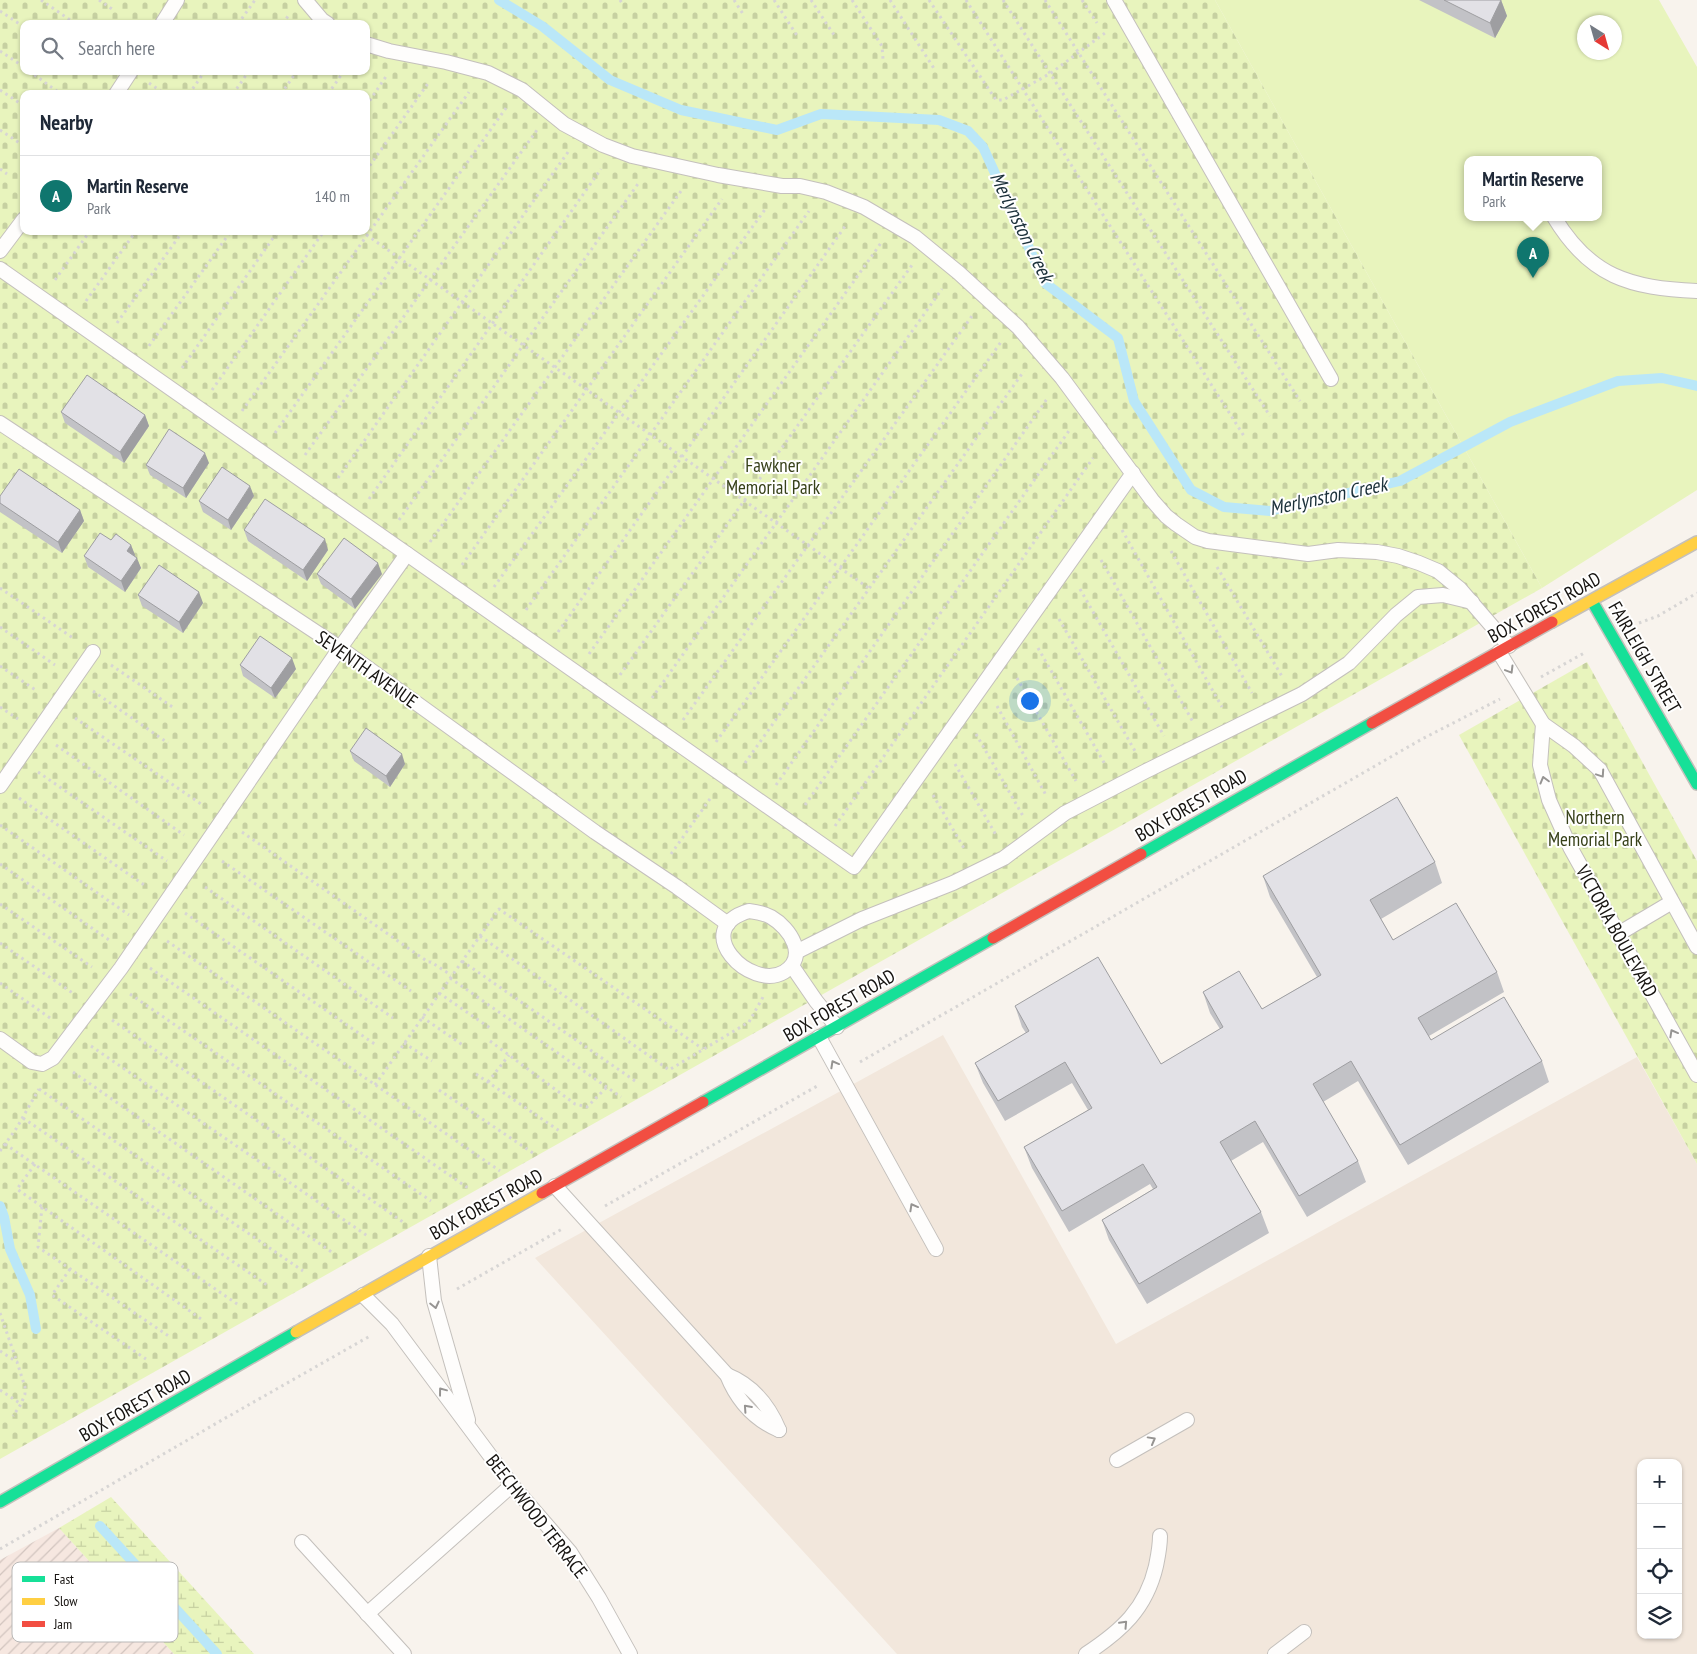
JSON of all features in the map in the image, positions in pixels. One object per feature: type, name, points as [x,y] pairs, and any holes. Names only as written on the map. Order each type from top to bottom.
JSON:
[{"type":"street","name":"BOX FOREST ROAD","points":[[0,1502],[429,1256],[837,1027],[1380,717],[1697,542]]},
{"type":"street","name":"FAIRLEIGH STREET","points":[[1592,601],[1697,784]]},
{"type":"lane","points":[[164,20],[177,0]]},
{"type":"lane","points":[[305,0],[322,20]]},
{"type":"lane","points":[[1114,0],[1331,379]]},
{"type":"lane","points":[[370,45],[484,72],[519,89],[564,124],[615,150],[632,156],[782,186],[800,186],[823,191],[860,205],[894,225],[915,238],[956,270],[1014,324],[1062,378],[1152,500],[1166,516],[1195,537],[1222,543],[1308,554],[1338,550],[1377,552],[1419,562],[1438,571],[1460,589],[1485,619],[1504,649],[1521,688],[1543,724],[1574,746],[1600,770],[1697,947]]},
{"type":"lane","points":[[119,90],[128,75]]},
{"type":"lane","points":[[1556,221],[1580,253],[1603,271],[1633,284],[1669,290],[1697,291]]},
{"type":"lane","points":[[0,251],[20,224]]},
{"type":"lane","points":[[0,269],[854,867],[1133,473]]},
{"type":"lane","name":"SEVENTH AVENUE","points":[[0,423],[340,648],[595,832],[728,924]]},
{"type":"lane","points":[[0,1039],[32,1062],[42,1064],[50,1060],[130,954],[340,648],[363,625],[412,558]]},
{"type":"lane","points":[[796,952],[862,919],[915,899],[976,871],[1007,855],[1058,818],[1088,801],[1294,698],[1349,663],[1396,615],[1418,597],[1443,595],[1472,602]]},
{"type":"lane","points":[[0,786],[93,652]]},
{"type":"lane","name":"VICTORIA BOULEVARD","points":[[1543,724],[1540,765],[1549,800],[1570,847],[1697,1075]]},
{"type":"lane","points":[[1618,934],[1672,902]]},
{"type":"lane","points":[[749,912],[759,912],[770,916],[778,922],[794,941],[796,952],[792,966],[774,977],[759,975],[742,966],[729,955],[723,944],[724,933],[728,924],[740,914],[749,912]]},
{"type":"lane","points":[[792,966],[837,1027]]},
{"type":"lane","points":[[819,1037],[936,1249]]},
{"type":"lane","points":[[555,1186],[727,1375]]},
{"type":"lane","name":"BEECHWOOD TERRACE","points":[[429,1256],[434,1301],[471,1430]]},
{"type":"lane","name":"BEECHWOOD TERRACE","points":[[363,1295],[392,1324],[512,1485],[570,1552],[599,1598],[630,1654]]},
{"type":"lane","points":[[1117,1460],[1187,1420]]},
{"type":"lane","points":[[367,1614],[512,1485]]},
{"type":"lane","points":[[1086,1654],[1120,1629],[1143,1602],[1153,1580],[1160,1548],[1160,1536]]},
{"type":"lane","points":[[302,1542],[404,1654]]},
{"type":"lane","points":[[1275,1654],[1304,1632]]},
{"type":"path","points":[[41,0],[70,20]]},
{"type":"path","points":[[100,0],[115,11]]},
{"type":"path","points":[[241,20],[255,0]]},
{"type":"path","points":[[734,0],[743,14]]},
{"type":"path","points":[[774,0],[798,36]]},
{"type":"path","points":[[811,0],[834,35]]},
{"type":"path","points":[[852,0],[882,46],[883,60]]},
{"type":"path","points":[[890,0],[935,70]]},
{"type":"path","points":[[930,0],[996,100],[1003,100],[1051,73],[1125,19]]},
{"type":"path","points":[[966,0],[1244,436]]},
{"type":"path","points":[[1003,0],[1270,416]]},
{"type":"path","points":[[1045,0],[1300,401]]},
{"type":"path","points":[[1082,0],[1104,34]]},
{"type":"path","points":[[0,11],[20,24]]},
{"type":"path","points":[[0,51],[20,64]]},
{"type":"path","points":[[370,100],[403,54]]},
{"type":"path","points":[[370,165],[443,62]]},
{"type":"path","points":[[370,232],[484,72]]},
{"type":"path","points":[[35,75],[55,90]]},
{"type":"path","points":[[191,90],[201,75]]},
{"type":"path","points":[[236,90],[246,75]]},
{"type":"path","points":[[284,90],[294,75]]},
{"type":"path","points":[[331,90],[341,75]]},
{"type":"path","points":[[261,452],[519,89]]},
{"type":"path","points":[[0,90],[20,103]]},
{"type":"path","points":[[292,474],[549,113]]},
{"type":"path","points":[[0,130],[20,143]]},
{"type":"path","points":[[325,497],[582,133]]},
{"type":"path","points":[[355,518],[615,150]]},
{"type":"path","points":[[386,539],[655,161]]},
{"type":"path","points":[[0,169],[7,174]]},
{"type":"path","points":[[412,558],[555,368],[696,170]]},
{"type":"path","points":[[448,584],[738,177]]},
{"type":"path","points":[[480,606],[782,186]]},
{"type":"path","points":[[512,628],[823,191]]},
{"type":"path","points":[[544,651],[860,205]]},
{"type":"path","points":[[576,673],[894,225]]},
{"type":"path","points":[[42,299],[87,235]]},
{"type":"path","points":[[73,320],[133,235]]},
{"type":"path","points":[[104,342],[180,235]]},
{"type":"path","points":[[136,365],[228,235]]},
{"type":"path","points":[[168,387],[275,235]]},
{"type":"path","points":[[199,409],[321,235]]},
{"type":"path","points":[[229,430],[367,236],[870,588]]},
{"type":"path","points":[[606,694],[926,246]]},
{"type":"path","points":[[639,717],[956,270]]},
{"type":"path","points":[[670,738],[986,296]]},
{"type":"path","points":[[702,761],[1014,324]]},
{"type":"path","points":[[658,874],[870,588],[1038,350]]},
{"type":"path","points":[[763,804],[1062,378]]},
{"type":"path","points":[[792,824],[1085,409]]},
{"type":"path","points":[[822,845],[1106,439]]},
{"type":"path","points":[[1110,507],[1220,703],[1232,728]]},
{"type":"path","points":[[1088,538],[1204,742]]},
{"type":"path","points":[[1200,538],[1294,698]]},
{"type":"path","points":[[1168,546],[1263,714]]},
{"type":"path","points":[[1067,567],[1176,756]]},
{"type":"path","points":[[1046,596],[1146,771]]},
{"type":"path","points":[[1025,626],[1117,786]]},
{"type":"path","points":[[1004,655],[1088,801]]},
{"type":"path","points":[[984,684],[1058,818]]},
{"type":"path","points":[[434,1301],[839,1073],[1422,739],[1521,688]]},
{"type":"path","points":[[964,712],[1034,836]]},
{"type":"path","points":[[943,742],[1007,855]]},
{"type":"path","points":[[19,759],[393,1018]]},
{"type":"path","points":[[921,772],[976,871]]},
{"type":"path","points":[[0,825],[500,1171]]},
{"type":"path","points":[[0,864],[366,1115],[468,1188]]},
{"type":"path","points":[[0,904],[431,1201]]},
{"type":"path","points":[[375,1085],[499,909],[703,1049]]},
{"type":"path","points":[[480,936],[669,1070],[749,1022],[774,977]]},
{"type":"path","points":[[0,943],[403,1222]]},
{"type":"path","points":[[462,961],[638,1083]]},
{"type":"path","points":[[450,978],[621,1097]]},
{"type":"path","points":[[0,983],[369,1237]]},
{"type":"path","points":[[439,993],[490,1028]]},
{"type":"path","points":[[422,1017],[464,1046]]},
{"type":"path","points":[[490,1041],[575,1104],[582,1107],[587,1108],[607,1087]]},
{"type":"path","points":[[404,1043],[432,1061]]},
{"type":"path","points":[[488,1082],[509,1055]]},
{"type":"path","points":[[0,1151],[23,1118],[43,1083],[50,1060],[333,1253]]},
{"type":"path","points":[[476,1074],[561,1132]]},
{"type":"path","points":[[39,1089],[303,1271]]},
{"type":"path","points":[[439,1090],[533,1153]]},
{"type":"path","points":[[23,1118],[266,1285]]},
{"type":"path","points":[[5,1144],[240,1306]]},
{"type":"path","points":[[35,1164],[17,1190],[204,1321]]},
{"type":"path","points":[[42,1207],[38,1247],[170,1337]]},
{"type":"path","points":[[70,1269],[52,1296],[146,1359]]},
{"type":"path","points":[[0,1313],[25,1387],[25,1394],[21,1404],[13,1416]]},
{"type":"path","points":[[0,1549],[392,1324]]},
{"type":"path","points":[[0,1351],[17,1362]]},
{"type":"path","points":[[0,1390],[21,1404]]},
{"type":"shaded area","points":[[943,1035],[1116,1344],[1637,1057],[1697,1164],[1697,1654],[897,1654],[535,1258]]},
{"type":"shaded area","points":[[59,1528],[90,1562],[12,1562],[12,1642],[163,1642],[174,1654],[0,1654],[0,1560]]},
{"type":"green space","name":"Fawkner Memorial Park","points":[[0,0],[1215,0],[1542,588],[0,1459]]},
{"type":"green space","points":[[1215,0],[1659,0],[1697,67],[1697,490],[1542,588]]},
{"type":"green space","name":"Northern Memorial Park","points":[[1587,662],[1697,861],[1697,1164],[1459,735]]},
{"type":"green space","points":[[111,1497],[170,1562],[90,1562],[59,1528]]},
{"type":"green space","points":[[178,1571],[254,1654],[174,1654],[163,1642],[178,1642]]},
{"type":"building","points":[[1444,0],[1501,0],[1490,23]]},
{"type":"building","points":[[87,375],[145,415],[120,452],[61,412]]},
{"type":"building","points":[[169,429],[205,453],[183,488],[146,465]]},
{"type":"building","points":[[222,467],[250,486],[228,520],[199,501]]},
{"type":"building","points":[[19,469],[80,510],[58,542],[0,503],[0,496]]},
{"type":"building","points":[[265,499],[325,539],[303,570],[244,530]]},
{"type":"building","points":[[100,533],[111,540],[116,534],[131,545],[127,551],[137,558],[121,581],[84,556]]},
{"type":"building","points":[[344,538],[378,563],[351,599],[317,574]]},
{"type":"building","points":[[159,565],[199,592],[179,622],[138,595]]},
{"type":"building","points":[[260,636],[292,658],[271,688],[240,665]]},
{"type":"building","points":[[366,728],[402,754],[386,776],[350,751]]},
{"type":"building","points":[[1397,797],[1435,862],[1370,900],[1393,940],[1456,903],[1497,972],[1418,1018],[1431,1040],[1504,997],[1542,1061],[1400,1145],[1351,1061],[1313,1084],[1358,1161],[1299,1196],[1255,1121],[1220,1142],[1261,1212],[1139,1284],[1102,1220],[1157,1187],[1143,1164],[1062,1211],[1024,1147],[1092,1108],[1065,1062],[998,1101],[975,1063],[1029,1031],[1015,1006],[1098,957],[1161,1064],[1223,1027],[1203,992],[1239,971],[1262,1009],[1321,975],[1263,876]]},
{"type":"waterway","name":"Merlynston Creek","points":[[499,0],[542,26],[610,80],[681,110],[777,130],[821,114],[939,120],[968,131],[983,147],[1045,283],[1118,338],[1134,401],[1191,490],[1224,507],[1270,511],[1400,481],[1510,422],[1618,381],[1662,378],[1697,386]]},
{"type":"waterway","points":[[0,1206],[10,1249],[30,1295],[36,1329]]},
{"type":"waterway","points":[[100,1526],[133,1562]]},
{"type":"waterway","points":[[178,1611],[217,1654]]},
{"type":"traffic: fast","points":[[1592,601],[1697,784]]},
{"type":"traffic: fast","points":[[1141,854],[1372,723]]},
{"type":"traffic: fast","points":[[703,1102],[993,938]]},
{"type":"traffic: fast","points":[[0,1502],[296,1332]]},
{"type":"traffic: slow","points":[[1552,622],[1697,542]]},
{"type":"traffic: slow","points":[[296,1332],[542,1193]]},
{"type":"traffic: jam","points":[[1372,723],[1552,622]]},
{"type":"traffic: jam","points":[[993,938],[1141,854]]},
{"type":"traffic: jam","points":[[542,1193],[703,1102]]},
{"type":"place","name":"Martin Reserve","points":[[1533,278]]}]
